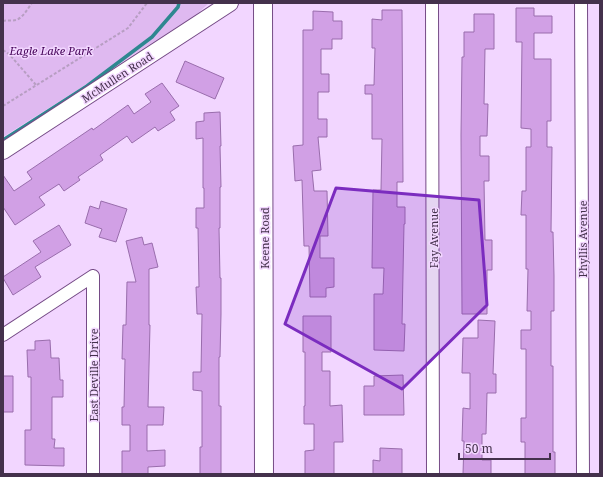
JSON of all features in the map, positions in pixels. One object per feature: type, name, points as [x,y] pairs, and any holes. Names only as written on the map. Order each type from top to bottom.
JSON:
[{"type":"main road","name":"Keene Road","points":[[263,3],[264,474]]},
{"type":"street","name":"McMullen Road","points":[[3,151],[230,3]]},
{"type":"street","name":"Fay Avenue","points":[[432,3],[433,474]]},
{"type":"street","name":"Phyllis Avenue","points":[[581,3],[583,474]]},
{"type":"street","name":"East Deville Drive","points":[[3,335],[93,276],[93,474]]},
{"type":"path","points":[[3,21],[18,20],[32,3]]},
{"type":"path","points":[[3,106],[128,28],[147,3]]},
{"type":"path","points":[[3,43],[3,50],[10,55],[36,85]]},
{"type":"highlighted area","points":[[336,188],[479,200],[487,305],[402,389],[285,324]]},
{"type":"green space","name":"Eagle Lake Park","points":[[3,3],[209,3],[196,15],[3,137]]},
{"type":"building","points":[[516,8],[534,8],[534,16],[552,16],[552,33],[534,33],[534,59],[551,59],[551,121],[547,121],[547,147],[552,147],[551,232],[553,232],[554,311],[551,311],[551,366],[553,366],[553,452],[555,452],[555,474],[525,474],[525,442],[521,442],[521,418],[526,418],[526,349],[521,349],[521,330],[531,330],[531,311],[527,311],[528,269],[526,269],[526,215],[521,215],[522,191],[526,191],[526,147],[531,147],[531,129],[521,128],[522,42],[516,42]]},
{"type":"building","points":[[382,10],[402,10],[403,182],[397,182],[397,207],[405,207],[402,324],[405,324],[404,351],[374,350],[374,294],[383,294],[384,268],[372,268],[373,190],[381,190],[382,139],[372,139],[372,94],[365,94],[365,85],[374,85],[375,48],[372,48],[372,19],[382,20]]},
{"type":"building","points":[[313,11],[333,12],[333,21],[342,21],[342,39],[332,39],[332,49],[321,49],[321,74],[329,74],[329,92],[318,92],[318,119],[327,119],[327,137],[318,137],[321,170],[312,171],[314,191],[327,191],[328,236],[320,236],[320,258],[334,258],[334,287],[326,288],[326,297],[310,297],[309,246],[304,246],[302,180],[295,181],[293,146],[303,145],[303,30],[313,30]]},
{"type":"building","points":[[474,14],[494,14],[494,49],[485,49],[484,104],[488,104],[487,136],[480,136],[480,156],[489,156],[489,181],[484,181],[485,240],[492,240],[492,270],[487,270],[487,314],[462,314],[462,57],[464,57],[464,32],[474,32]]},
{"type":"building","points":[[185,61],[224,78],[215,99],[176,82]]},
{"type":"building","points":[[162,83],[179,106],[170,112],[175,120],[158,131],[155,127],[132,143],[127,136],[100,155],[103,160],[78,177],[80,180],[64,191],[59,184],[39,197],[45,205],[15,225],[3,207],[3,175],[14,191],[32,179],[27,172],[92,128],[93,130],[128,105],[134,114],[151,102],[145,94]]},
{"type":"building","points":[[220,112],[221,187],[219,228],[221,314],[219,406],[221,406],[221,474],[200,474],[200,447],[202,447],[202,391],[193,390],[193,372],[201,372],[202,314],[197,314],[196,287],[199,287],[198,228],[196,228],[196,208],[204,208],[204,188],[203,138],[196,139],[196,122],[204,121],[204,113]]},
{"type":"building","points":[[101,201],[127,209],[116,242],[99,237],[102,229],[85,223],[90,206],[99,209]]},
{"type":"building","points":[[59,225],[71,245],[35,267],[41,277],[13,295],[3,277],[41,252],[33,241]]},
{"type":"building","points":[[142,237],[144,245],[152,243],[158,267],[149,269],[150,325],[148,407],[164,407],[163,425],[147,425],[147,451],[165,450],[165,466],[148,467],[148,474],[122,474],[122,451],[130,451],[130,425],[122,425],[125,359],[122,359],[123,325],[126,325],[127,282],[136,282],[126,241]]},
{"type":"building","points":[[303,316],[331,316],[331,352],[322,352],[322,371],[330,371],[330,406],[342,405],[343,442],[334,442],[334,474],[305,474],[305,451],[314,450],[314,424],[304,424],[305,352],[303,352]]},
{"type":"building","points":[[478,320],[495,321],[493,374],[496,374],[496,393],[487,393],[486,434],[482,434],[482,460],[491,460],[491,474],[463,474],[463,408],[470,409],[470,373],[462,373],[463,338],[478,338]]},
{"type":"building","points":[[50,340],[51,358],[59,358],[60,380],[63,380],[63,397],[52,397],[52,439],[55,439],[54,448],[64,448],[64,466],[25,465],[25,430],[31,430],[31,377],[28,377],[27,350],[35,350],[35,341]]},
{"type":"building","points":[[403,375],[404,415],[364,415],[364,386],[374,386],[374,376]]},
{"type":"building","points":[[3,376],[13,376],[13,412],[3,412]]},
{"type":"building","points":[[380,448],[402,449],[402,474],[373,474],[373,460],[380,461]]},
{"type":"waterway","points":[[3,140],[87,86],[152,37],[178,7],[179,3]]}]
